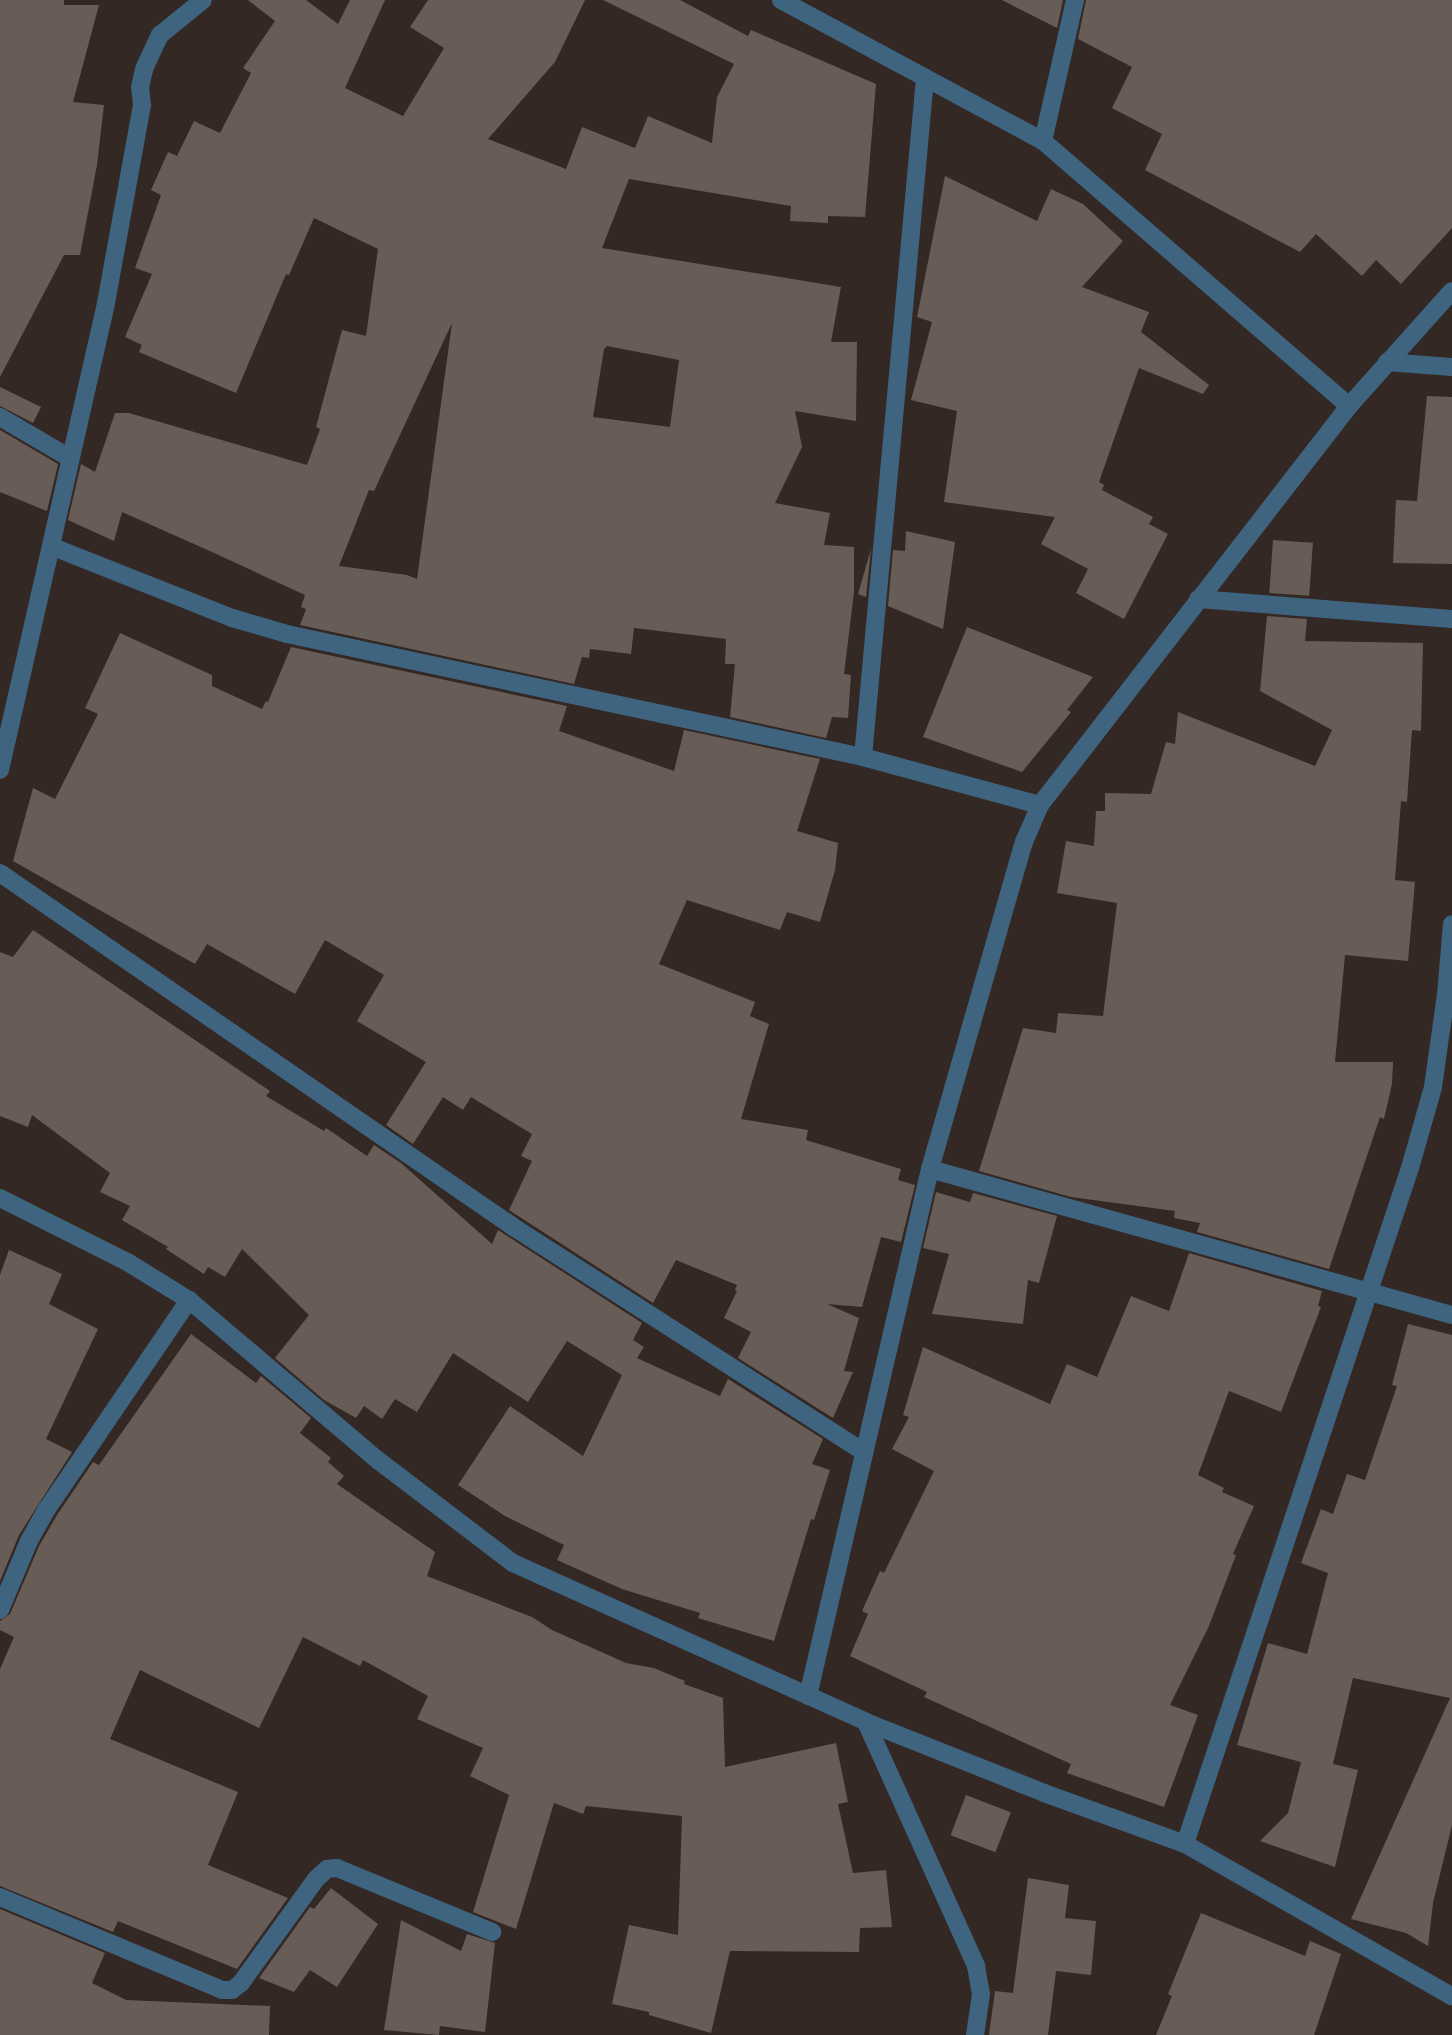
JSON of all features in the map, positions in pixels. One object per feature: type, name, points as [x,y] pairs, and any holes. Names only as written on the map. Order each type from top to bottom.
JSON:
[{"type":"street","points":[[0,769],[4,733],[53,547],[70,458],[106,303],[142,105],[140,88],[144,69],[160,35],[203,0]]},
{"type":"street","points":[[781,0],[1043,141],[1349,406]]},
{"type":"street","points":[[1043,141],[1075,0]]},
{"type":"street","points":[[863,757],[925,78]]},
{"type":"street","points":[[808,1696],[930,1169],[1024,842],[1040,805],[1349,406],[1452,291]]},
{"type":"street","points":[[1387,362],[1452,367]]},
{"type":"street","points":[[0,417],[70,458]]},
{"type":"street","points":[[53,547],[232,618],[287,634],[863,757],[1040,805]]},
{"type":"street","points":[[1198,599],[1452,619]]},
{"type":"street","points":[[0,873],[515,1228],[864,1452]]},
{"type":"street","points":[[1185,1844],[1371,1291],[1433,1087],[1446,996],[1452,924]]},
{"type":"street","points":[[930,1169],[1452,1315]]},
{"type":"street","points":[[0,1198],[129,1264],[190,1300],[379,1461],[513,1563],[866,1722],[1044,1793],[1185,1844],[1452,1996]]},
{"type":"street","points":[[0,1610],[29,1541],[47,1509],[190,1300]]},
{"type":"street","points":[[866,1722],[976,1966],[981,1994],[975,2035]]},
{"type":"street","points":[[0,1897],[222,1990],[232,1990],[241,1983],[316,1878],[327,1869],[337,1868],[492,1932]]},
{"type":"building","points":[[0,0],[64,0],[64,5],[99,5],[73,102],[104,105],[97,165],[80,255],[64,255],[0,377]]},
{"type":"building","points":[[248,0],[306,0],[338,24],[350,0],[385,0],[345,88],[403,116],[444,48],[410,27],[428,0],[585,0],[555,62],[488,139],[566,169],[582,127],[635,148],[648,116],[712,143],[717,97],[734,64],[603,0],[680,0],[748,36],[751,30],[876,84],[865,217],[828,216],[828,223],[790,221],[791,206],[629,179],[602,248],[841,287],[831,342],[857,342],[856,421],[795,411],[802,447],[775,503],[830,513],[824,545],[854,547],[854,592],[844,674],[851,675],[848,718],[832,717],[826,738],[730,717],[735,664],[725,664],[726,639],[634,628],[631,654],[590,649],[589,658],[582,657],[574,684],[300,625],[306,609],[301,607],[305,595],[212,552],[122,512],[114,541],[68,520],[81,464],[95,472],[115,413],[129,413],[307,465],[320,429],[316,427],[342,330],[366,336],[378,249],[314,218],[289,275],[286,274],[236,393],[139,352],[142,345],[125,337],[152,274],[135,268],[161,195],[151,190],[168,152],[177,156],[194,121],[220,133],[251,73],[243,68],[275,21]],"holes":[[[452,323],[417,579],[407,575],[339,566],[369,490],[374,491]],[[607,346],[679,360],[670,427],[593,417],[604,349]]]},
{"type":"building","points":[[1002,0],[1063,0],[1057,28]]},
{"type":"building","points":[[1086,0],[1452,0],[1452,228],[1401,284],[1376,260],[1362,276],[1316,234],[1300,252],[1145,170],[1162,134],[1112,108],[1132,67],[1078,39]]},
{"type":"building","points":[[945,176],[1037,221],[1051,189],[1083,204],[1123,241],[1082,287],[1149,312],[1141,332],[1209,385],[1203,394],[1139,368],[1099,482],[1104,485],[1102,490],[1153,517],[1149,524],[1168,534],[1124,619],[1076,593],[1088,569],[1041,544],[1055,517],[944,502],[957,411],[911,400],[932,322],[917,317]]},
{"type":"building","points":[[0,387],[41,407],[33,423],[0,406]]},
{"type":"building","points":[[1427,396],[1452,397],[1452,564],[1393,563],[1396,500],[1417,501]]},
{"type":"building","points":[[0,430],[58,464],[47,511],[0,492]]},
{"type":"building","points":[[906,531],[955,542],[943,629],[888,606],[893,550],[905,551]]},
{"type":"building","points":[[1273,540],[1313,543],[1309,596],[1269,593]]},
{"type":"building","points":[[871,549],[866,597],[858,594]]},
{"type":"building","points":[[1267,616],[1307,619],[1305,641],[1423,643],[1421,731],[1412,730],[1407,802],[1401,801],[1395,880],[1415,882],[1408,961],[1345,955],[1335,1062],[1393,1062],[1392,1084],[1384,1119],[1380,1117],[1329,1269],[1197,1232],[1200,1223],[1174,1218],[1175,1211],[1071,1197],[979,1171],[1023,1028],[1056,1033],[1058,1013],[1103,1016],[1117,903],[1057,893],[1066,841],[1094,846],[1096,811],[1105,811],[1105,793],[1151,794],[1166,742],[1175,744],[1178,712],[1315,766],[1332,730],[1260,691]]},
{"type":"building","points":[[967,627],[1093,677],[1067,710],[1071,712],[1022,772],[923,737]]},
{"type":"building","points":[[120,633],[212,675],[212,686],[262,709],[266,701],[268,702],[291,647],[567,706],[559,731],[674,771],[684,730],[820,759],[797,831],[838,843],[835,870],[820,922],[787,912],[780,930],[687,900],[659,964],[755,1002],[750,1016],[769,1024],[741,1119],[808,1130],[806,1140],[901,1169],[898,1180],[915,1185],[901,1242],[881,1237],[862,1307],[827,1304],[859,1318],[844,1371],[853,1372],[833,1418],[738,1358],[751,1332],[724,1318],[737,1291],[737,1285],[676,1260],[653,1303],[509,1210],[532,1161],[521,1156],[532,1134],[471,1097],[463,1110],[443,1097],[413,1144],[386,1125],[426,1062],[357,1021],[384,975],[325,940],[295,994],[207,944],[195,964],[13,861],[33,788],[55,799],[98,714],[85,708]]},
{"type":"building","points":[[33,930],[270,1091],[266,1096],[324,1131],[326,1128],[367,1156],[374,1145],[401,1163],[492,1244],[498,1230],[642,1323],[633,1340],[644,1347],[637,1358],[720,1396],[728,1379],[823,1439],[812,1464],[830,1470],[814,1520],[811,1519],[774,1641],[698,1618],[700,1613],[622,1589],[557,1560],[564,1545],[505,1516],[458,1485],[510,1406],[583,1456],[622,1375],[567,1341],[528,1402],[453,1353],[417,1412],[395,1399],[382,1419],[364,1406],[356,1418],[324,1400],[275,1358],[309,1315],[242,1249],[225,1277],[208,1267],[204,1274],[166,1249],[168,1247],[122,1220],[130,1206],[100,1192],[110,1173],[32,1115],[28,1127],[0,1116],[0,952],[13,957]]},
{"type":"building","points":[[936,1192],[970,1202],[973,1193],[1057,1216],[1039,1283],[1028,1280],[1023,1324],[932,1314],[949,1254],[923,1248]]},
{"type":"building","points":[[9,1250],[62,1274],[49,1304],[98,1329],[46,1439],[72,1452],[19,1535],[0,1581],[0,1275]]},
{"type":"building","points":[[1189,1253],[1322,1291],[1318,1306],[1321,1307],[1281,1412],[1229,1391],[1198,1475],[1224,1488],[1222,1492],[1254,1506],[1233,1554],[1236,1555],[1209,1626],[1170,1705],[1198,1715],[1164,1807],[1067,1773],[1071,1764],[924,1697],[927,1692],[850,1656],[868,1614],[862,1611],[880,1571],[884,1573],[934,1471],[892,1449],[909,1417],[903,1415],[923,1347],[1050,1404],[1067,1364],[1097,1377],[1131,1296],[1169,1311]]},
{"type":"building","points":[[1408,1324],[1452,1335],[1452,1825],[1433,1903],[1428,1946],[1406,1933],[1351,1919],[1450,1698],[1353,1678],[1333,1764],[1358,1770],[1335,1867],[1260,1841],[1288,1813],[1301,1762],[1237,1745],[1268,1643],[1307,1654],[1328,1573],[1301,1563],[1321,1509],[1333,1514],[1347,1474],[1365,1480],[1397,1386],[1392,1385]]},
{"type":"building","points":[[191,1334],[256,1383],[261,1376],[311,1418],[300,1433],[331,1458],[328,1462],[344,1476],[337,1484],[435,1552],[427,1576],[532,1617],[552,1630],[626,1663],[654,1668],[685,1681],[684,1684],[723,1698],[725,1767],[836,1743],[848,1802],[838,1804],[853,1873],[886,1870],[892,1927],[860,1928],[859,1952],[730,1951],[711,2033],[649,2015],[649,2012],[612,2004],[629,1925],[678,1935],[682,1816],[586,1806],[583,1814],[554,1803],[516,1929],[473,1912],[509,1795],[470,1776],[483,1748],[417,1719],[428,1696],[363,1660],[360,1666],[303,1637],[259,1728],[140,1670],[110,1739],[238,1792],[208,1865],[288,1898],[237,1969],[118,1921],[113,1932],[0,1886],[0,1669],[14,1637],[0,1630],[0,1621],[10,1614],[39,1546],[57,1515],[93,1462],[99,1465]]},
{"type":"building","points":[[966,1795],[1011,1812],[995,1852],[951,1835]]},
{"type":"building","points":[[1028,1878],[1069,1885],[1065,1918],[1096,1921],[1091,1975],[1056,1971],[1048,2035],[989,2035],[995,1991],[1013,1993]]},
{"type":"building","points":[[331,1888],[378,1924],[337,1987],[310,1970],[294,1992],[259,1978],[310,1907],[314,1909]]},
{"type":"building","points":[[0,1909],[105,1953],[92,1983],[126,2000],[270,2006],[269,2035],[0,2035]]},
{"type":"building","points":[[1201,1913],[1305,1956],[1310,1941],[1341,1954],[1314,2035],[1156,2035],[1172,1996],[1168,1994]]},
{"type":"building","points":[[401,1920],[461,1951],[467,1934],[495,1943],[485,2032],[440,2026],[439,2035],[384,2030]]}]
